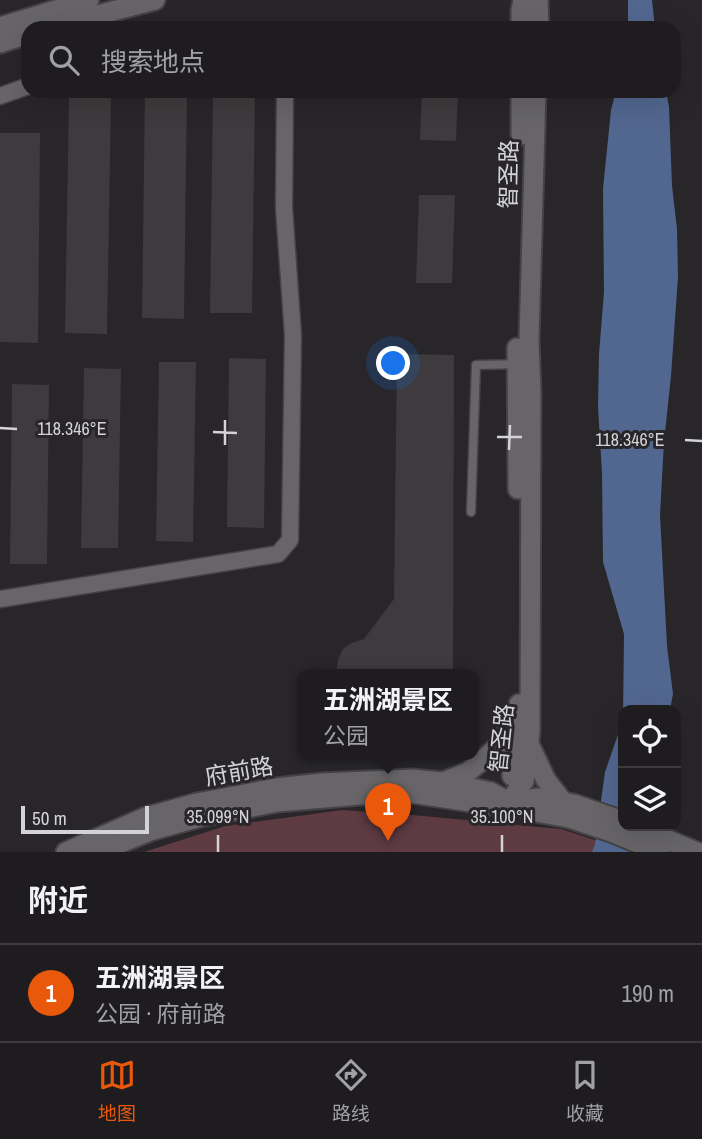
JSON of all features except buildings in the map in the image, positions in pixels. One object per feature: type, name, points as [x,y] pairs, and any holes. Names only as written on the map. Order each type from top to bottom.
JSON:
[{"type":"street","points":[[0,27],[89,0]]},
{"type":"street","points":[[75,21],[155,0]]},
{"type":"street","points":[[521,21],[523,0]]},
{"type":"street","points":[[538,0],[539,21]]},
{"type":"street","points":[[0,43],[21,36]]},
{"type":"street","points":[[0,96],[21,88]]},
{"type":"street","points":[[0,598],[278,555],[290,540],[293,335],[284,208],[285,98]]},
{"type":"street","name":"智圣路","points":[[509,802],[519,709],[517,364],[521,98]]},
{"type":"street","name":"智圣路","points":[[509,802],[524,781],[529,744],[532,595],[529,340],[536,98]]},
{"type":"street","points":[[443,782],[468,772],[500,745],[519,709]]},
{"type":"street","points":[[529,744],[546,780],[569,808]]},
{"type":"street","name":"府前路","points":[[65,852],[146,817],[197,803],[322,783],[372,779],[443,782],[491,792],[536,812],[569,808],[618,820]]},
{"type":"street","name":"府前路","points":[[99,852],[150,831],[200,817],[289,801],[348,795],[411,793],[490,805],[509,802]]},
{"type":"street","name":"府前路","points":[[569,808],[611,832],[660,852]]},
{"type":"street","points":[[647,831],[697,852]]},
{"type":"lane","points":[[471,512],[476,365],[517,364]]},
{"type":"shaded area","points":[[342,810],[561,829],[631,852],[144,852],[225,826]]},
{"type":"water","points":[[628,0],[652,0],[654,21],[628,21]]},
{"type":"water","points":[[614,98],[667,98],[678,277],[660,515],[667,646],[673,694],[671,705],[623,705],[624,634],[603,562],[598,407],[604,292],[603,189]]},
{"type":"water","points":[[618,734],[618,831],[626,831],[640,852],[592,852],[605,772]]},
{"type":"place","name":"五洲湖景区","points":[[388,841]]}]
